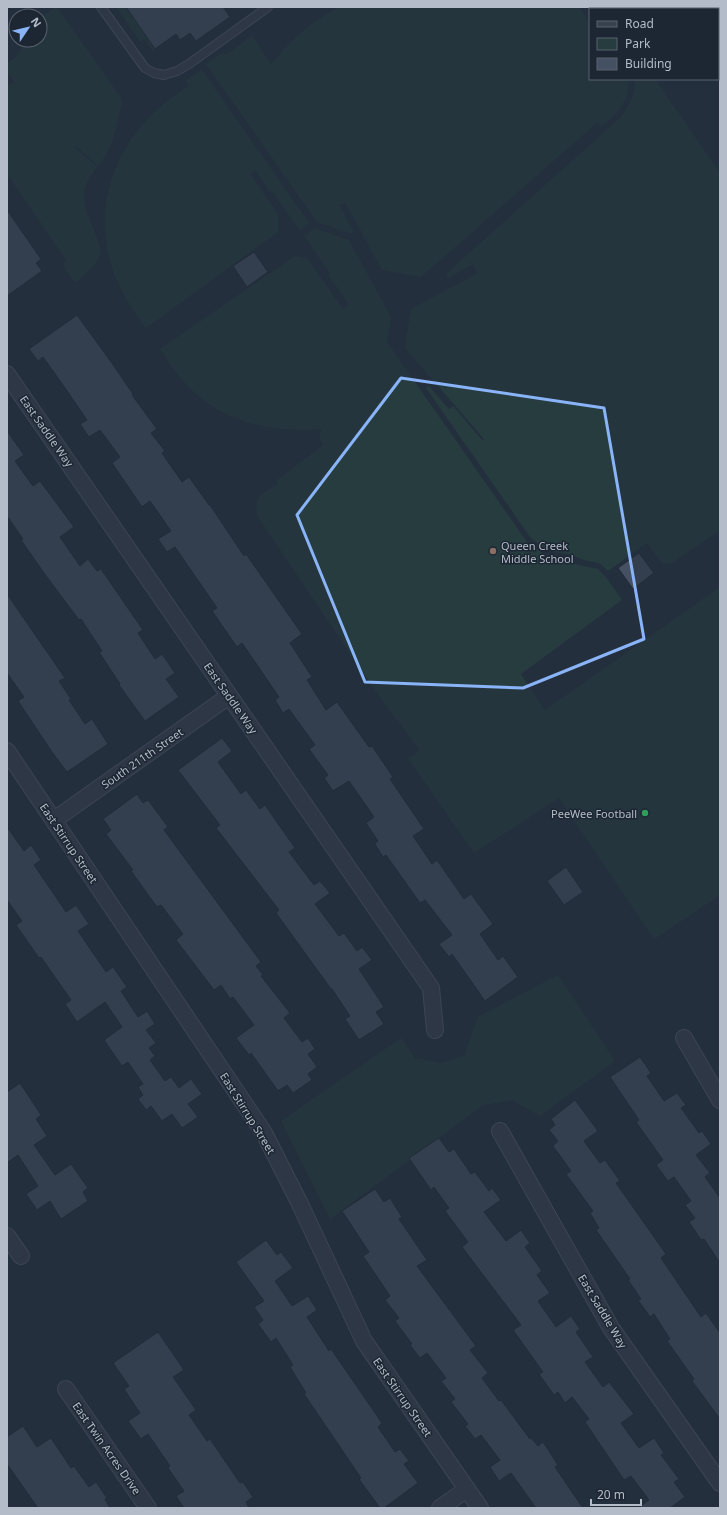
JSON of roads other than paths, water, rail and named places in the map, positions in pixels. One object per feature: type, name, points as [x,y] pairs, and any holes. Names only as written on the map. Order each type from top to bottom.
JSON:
[{"type":"street","name":"East Saddle Way","points":[[7,374],[431,988],[435,1030]]},
{"type":"street","name":"South 211th Street","points":[[54,820],[230,696]]},
{"type":"street","name":"East Stirrup Street","points":[[7,751],[264,1133],[300,1204],[364,1341],[480,1508]]},
{"type":"street","points":[[684,1038],[720,1100]]},
{"type":"street","name":"East Saddle Way","points":[[500,1131],[611,1328],[720,1483]]},
{"type":"street","points":[[7,1236],[21,1256]]},
{"type":"street","name":"East Twin Acres Drive","points":[[66,1389],[148,1508]]},
{"type":"street","points":[[440,1508],[467,1489]]},
{"type":"lane","points":[[101,7],[140,63],[154,74],[164,75],[178,71],[189,64],[268,7]]},
{"type":"place","name":"Queen Creek Middle School","points":[[493,551]]},
{"type":"place","name":"PeeWee Football","points":[[645,813]]}]
